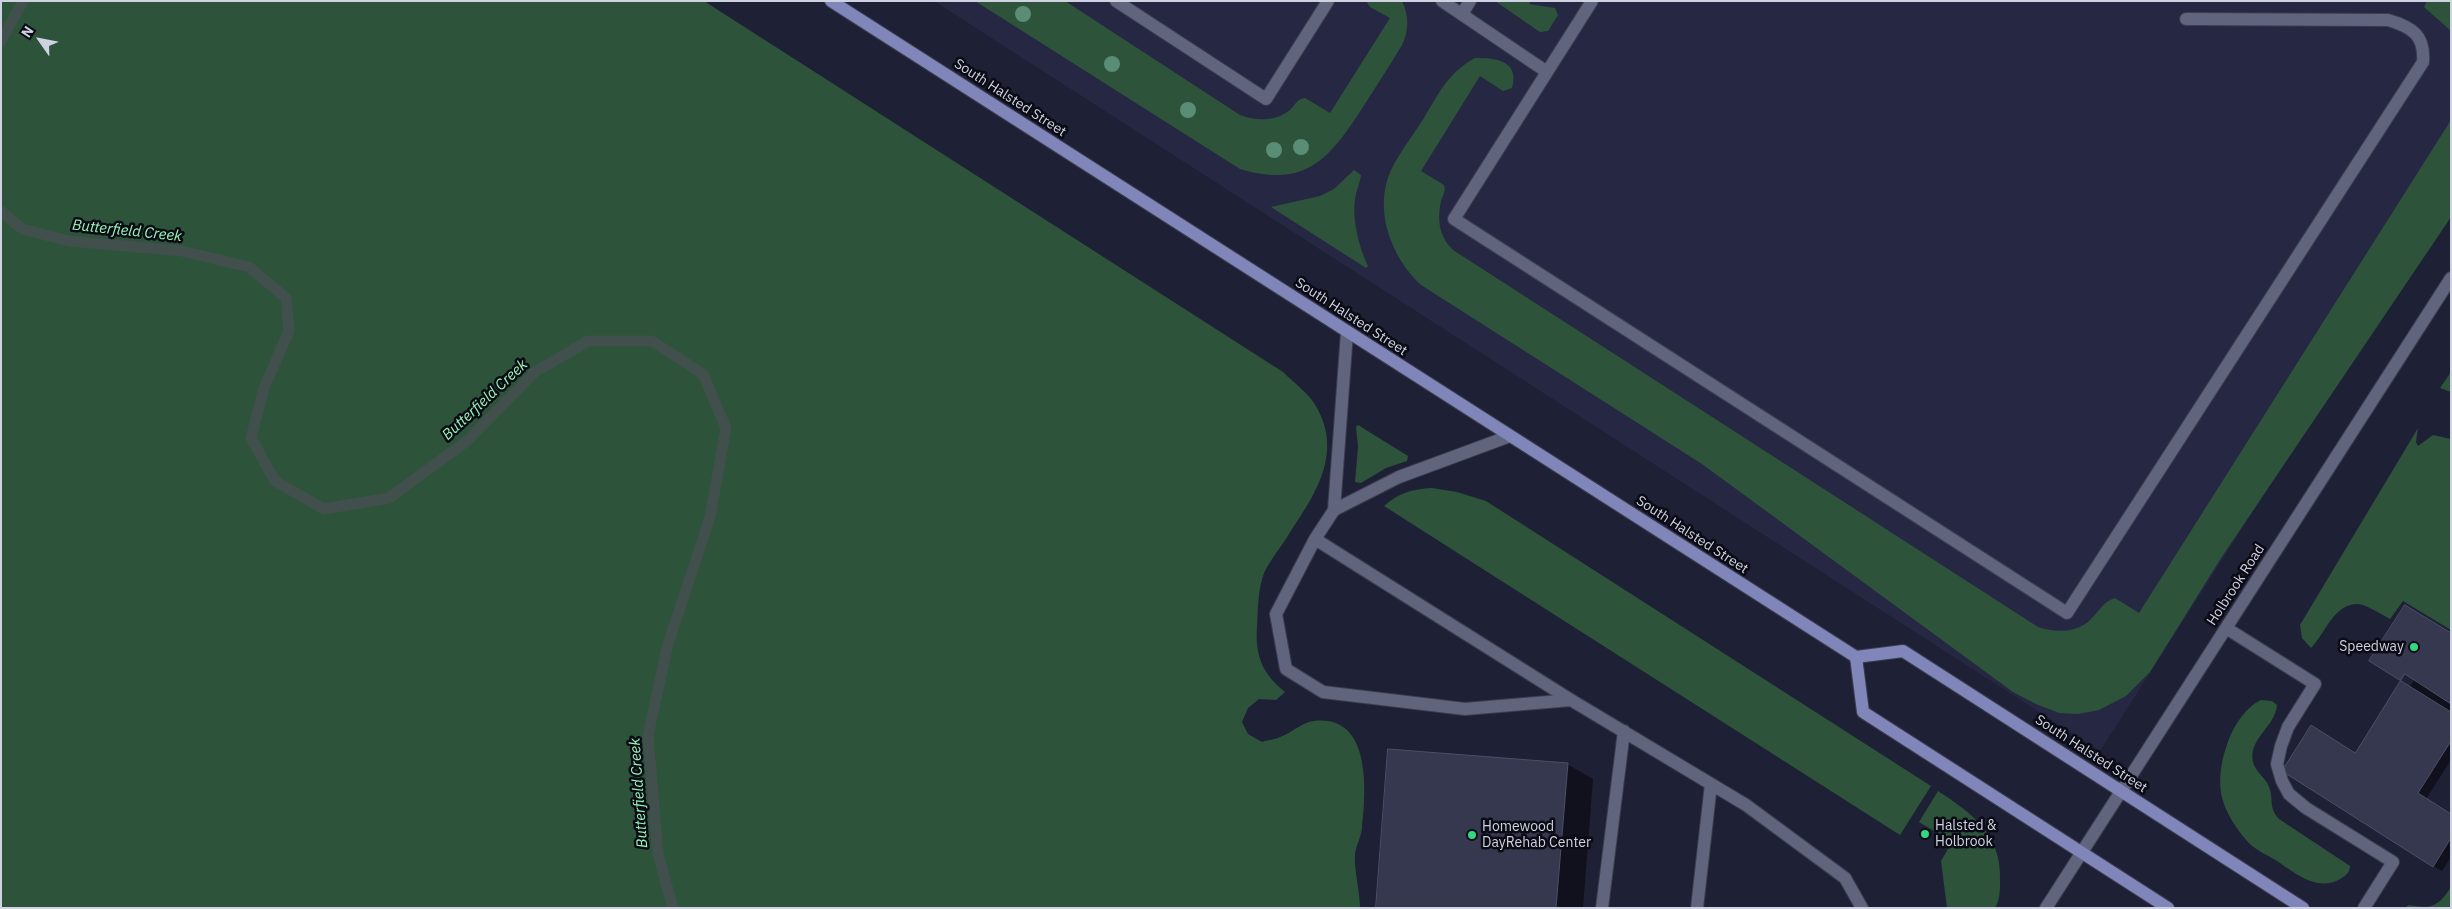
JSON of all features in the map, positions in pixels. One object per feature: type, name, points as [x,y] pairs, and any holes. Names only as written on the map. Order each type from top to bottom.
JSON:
[{"type":"main road","name":"South Halsted Street","points":[[831,1],[1856,657],[1903,651],[2303,908]]},
{"type":"main road","points":[[1856,657],[1863,712],[2168,908]]},
{"type":"street","points":[[1116,1],[1266,99],[1328,1]]},
{"type":"street","points":[[1442,1],[1547,72]]},
{"type":"street","points":[[1462,14],[1470,1]]},
{"type":"street","points":[[1592,1],[1454,219],[2067,613],[2423,62],[2424,47],[2416,34],[2406,25],[2388,20],[2186,20]]},
{"type":"street","name":"Holbrook Road","points":[[2046,908],[2451,278]]},
{"type":"street","points":[[1347,332],[1334,510],[1315,539],[1276,614],[1286,670],[1323,692],[1455,708],[1571,700]]},
{"type":"street","points":[[1334,510],[1399,477],[1510,436]]},
{"type":"street","points":[[1315,539],[1571,700],[1746,805],[1846,878],[1862,908]]},
{"type":"street","points":[[2226,628],[2315,684],[2288,727],[2277,764],[2289,794],[2306,808],[2393,862],[2364,908]]},
{"type":"street","points":[[1602,908],[1624,731]]},
{"type":"street","points":[[1697,908],[1711,784]]},
{"type":"shaded area","points":[[934,1],[2451,1],[2451,202],[2100,751]]},
{"type":"green space","points":[[1,1],[704,1],[1283,372],[1306,393],[1317,408],[1324,425],[1327,442],[1326,459],[1316,490],[1266,568],[1261,585],[1257,637],[1259,655],[1266,671],[1285,692],[1276,700],[1259,699],[1248,708],[1242,722],[1248,734],[1262,742],[1278,738],[1304,724],[1314,721],[1333,722],[1347,730],[1356,742],[1364,776],[1362,828],[1355,854],[1360,908],[1,908]]},
{"type":"green space","points":[[975,1],[1065,1],[1240,115],[1259,119],[1278,117],[1290,110],[1298,101],[1305,98],[1330,113],[1390,18],[1370,7],[1366,1],[1402,1],[1406,12],[1407,28],[1402,45],[1392,61],[1349,128],[1325,156],[1312,166],[1298,172],[1281,175],[1262,174],[1240,169]]},
{"type":"green space","points":[[1495,1],[1531,1],[1529,4],[1555,8],[1558,15],[1548,31],[1540,32]]},
{"type":"green space","points":[[2427,1],[2451,1],[2451,31],[2424,7]]},
{"type":"green space","points":[[1475,58],[1504,62],[1509,66],[1514,79],[1512,88],[1503,91],[1480,76],[1421,171],[1444,185],[1439,221],[1442,233],[1453,250],[2038,627],[2052,630],[2073,629],[2086,624],[2105,604],[2115,598],[2139,613],[2451,120],[2451,217],[2221,558],[2150,672],[2126,696],[2099,710],[2078,714],[2059,713],[2013,692],[1702,464],[1421,285],[1410,274],[1401,261],[1388,232],[1384,201],[1386,185],[1398,157],[1445,84],[1458,70]]},
{"type":"green space","points":[[1354,170],[1361,175],[1355,199],[1354,216],[1359,242],[1368,266],[1366,268],[1271,207],[1320,196],[1334,189]]},
{"type":"green space","points":[[2451,372],[2451,392],[2440,388]]},
{"type":"green space","points":[[1358,425],[1408,456],[1407,461],[1386,468],[1361,483],[1355,482],[1358,447],[1356,427]]},
{"type":"green space","points":[[2418,428],[2416,442],[2418,446],[2433,435],[2451,439],[2451,630],[2403,601],[2390,619],[2362,605],[2349,605],[2336,614],[2311,648],[2302,638],[2300,625]]},
{"type":"green space","points":[[1432,488],[1457,492],[1486,501],[1931,786],[1900,835],[1384,506],[1406,492]]},
{"type":"green space","points":[[2261,700],[2272,701],[2277,705],[2272,720],[2254,748],[2252,756],[2254,765],[2268,784],[2272,807],[2279,819],[2350,866],[2345,876],[2333,882],[2325,884],[2308,880],[2254,847],[2237,828],[2225,807],[2221,793],[2220,776],[2228,741],[2244,714]]},
{"type":"green space","points":[[1938,791],[1974,817],[1990,838],[1996,851],[1999,865],[2000,891],[1995,908],[1947,908],[1941,861],[1952,842],[1919,822]]},
{"type":"green space","points":[[2451,887],[2451,908],[2404,908],[2409,905],[2423,907],[2434,905],[2442,899]]},
{"type":"building","name":"Speedway","points":[[2405,605],[2451,633],[2451,712],[2369,661]]},
{"type":"building","name":"Speedway","points":[[2405,674],[2451,704],[2451,741],[2418,793],[2451,814],[2451,838],[2433,867],[2282,771],[2311,725],[2355,753]]},
{"type":"building","name":"Homewood DayRehab Center","points":[[1388,749],[1568,763],[1556,908],[1376,908]]},
{"type":"waterway","name":"Butterfield Creek","points":[[1,41],[23,1]]},
{"type":"waterway","name":"Butterfield Creek","points":[[1,211],[22,229],[69,241],[182,251],[249,267],[286,298],[289,331],[264,388],[251,438],[275,481],[324,509],[389,498],[467,441],[535,372],[588,341],[652,341],[703,374],[726,428],[710,517],[668,644],[648,735],[658,854],[673,908]]},
{"type":"place","name":"Speedway","points":[[2414,647]]},
{"type":"place","name":"Halsted & Holbrook","points":[[1925,834]]},
{"type":"place","name":"Homewood DayRehab Center","points":[[1472,835]]}]
